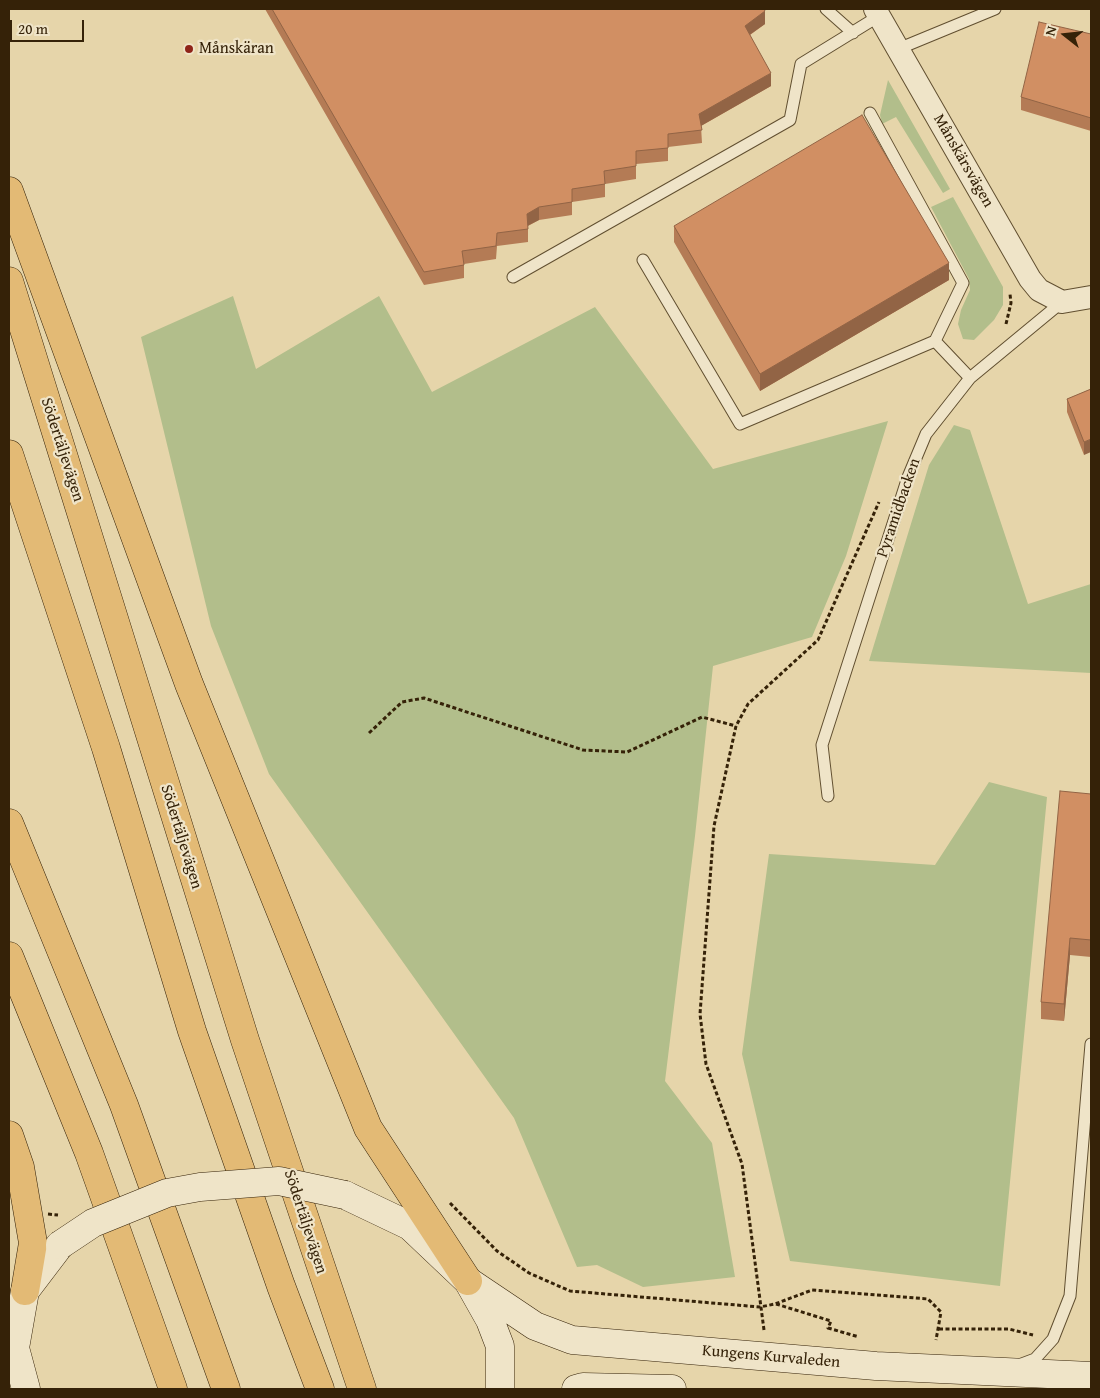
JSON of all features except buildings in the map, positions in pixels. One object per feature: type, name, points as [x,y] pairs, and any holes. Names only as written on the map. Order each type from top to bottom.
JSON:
[{"type":"highway","points":[[9,191],[190,684],[368,1128],[468,1281]]},
{"type":"highway","name":"Södertäljevägen","points":[[9,281],[239,1022],[362,1389]]},
{"type":"highway","points":[[9,454],[106,748],[192,1031],[281,1286],[320,1389]]},
{"type":"highway","points":[[9,822],[124,1105],[226,1389]]},
{"type":"highway","points":[[9,956],[89,1152],[173,1389]]},
{"type":"highway","points":[[9,1135],[20,1167],[33,1243],[17,1295]]},
{"type":"street","name":"Månskärsvägen","points":[[877,12],[1030,279],[1039,290],[1062,302]]},
{"type":"street","name":"Pyramidbacken","points":[[1062,302],[1091,297]]},
{"type":"street","points":[[26,1389],[15,1348],[17,1295],[60,1244],[93,1223],[167,1193],[200,1187],[279,1181],[345,1195],[410,1226],[468,1281],[490,1320],[500,1346],[500,1389]]},
{"type":"street","name":"Kungens Kurvaleden","points":[[468,1281],[535,1326],[572,1340],[876,1366],[1091,1376]]},
{"type":"street","points":[[576,1389],[672,1389]]},
{"type":"lane","points":[[826,9],[853,33]]},
{"type":"lane","points":[[898,49],[995,9]]},
{"type":"lane","points":[[513,277],[790,120],[801,64],[853,33],[877,12]]},
{"type":"lane","points":[[643,260],[740,424],[935,341],[963,283],[870,112]]},
{"type":"lane","name":"Pyramidbacken","points":[[828,796],[822,745],[908,477],[926,434],[970,378],[1062,302]]},
{"type":"lane","points":[[935,341],[970,378]]},
{"type":"lane","points":[[1001,1372],[1035,1358],[1053,1339],[1070,1296],[1091,1044]]},
{"type":"path","points":[[1005,326],[1011,302],[1010,293]]},
{"type":"path","points":[[765,1335],[742,1164],[706,1064],[700,1014],[714,826],[736,726],[748,704],[818,640],[881,498]]},
{"type":"path","points":[[369,733],[402,702],[424,698],[582,750],[627,752],[702,717],[736,726]]},
{"type":"path","points":[[445,1197],[497,1251],[529,1273],[570,1291],[760,1307],[776,1304],[812,1290],[928,1300],[941,1312],[936,1340]]},
{"type":"path","points":[[776,1304],[831,1321],[828,1328],[860,1337]]},
{"type":"path","points":[[939,1329],[1009,1329],[1053,1339]]},
{"type":"green space","points":[[888,80],[950,189],[943,193],[896,117],[882,124],[880,115]]},
{"type":"green space","points":[[953,197],[1003,287],[1003,305],[994,320],[974,340],[963,339],[958,324],[961,310],[970,290],[969,279],[931,207]]},
{"type":"green space","points":[[233,296],[256,369],[379,296],[432,392],[595,307],[713,469],[888,421],[846,556],[812,637],[713,666],[695,836],[665,1081],[712,1143],[735,1277],[643,1287],[597,1265],[577,1267],[514,1118],[269,774],[211,626],[141,337]]},
{"type":"green space","points":[[954,425],[970,430],[1028,604],[1091,584],[1091,673],[869,661],[929,465]]},
{"type":"green space","points":[[989,782],[1047,797],[1000,1286],[790,1261],[742,1054],[769,854],[935,865]]},
{"type":"place","name":"Månskäran","points":[[189,49]]}]
